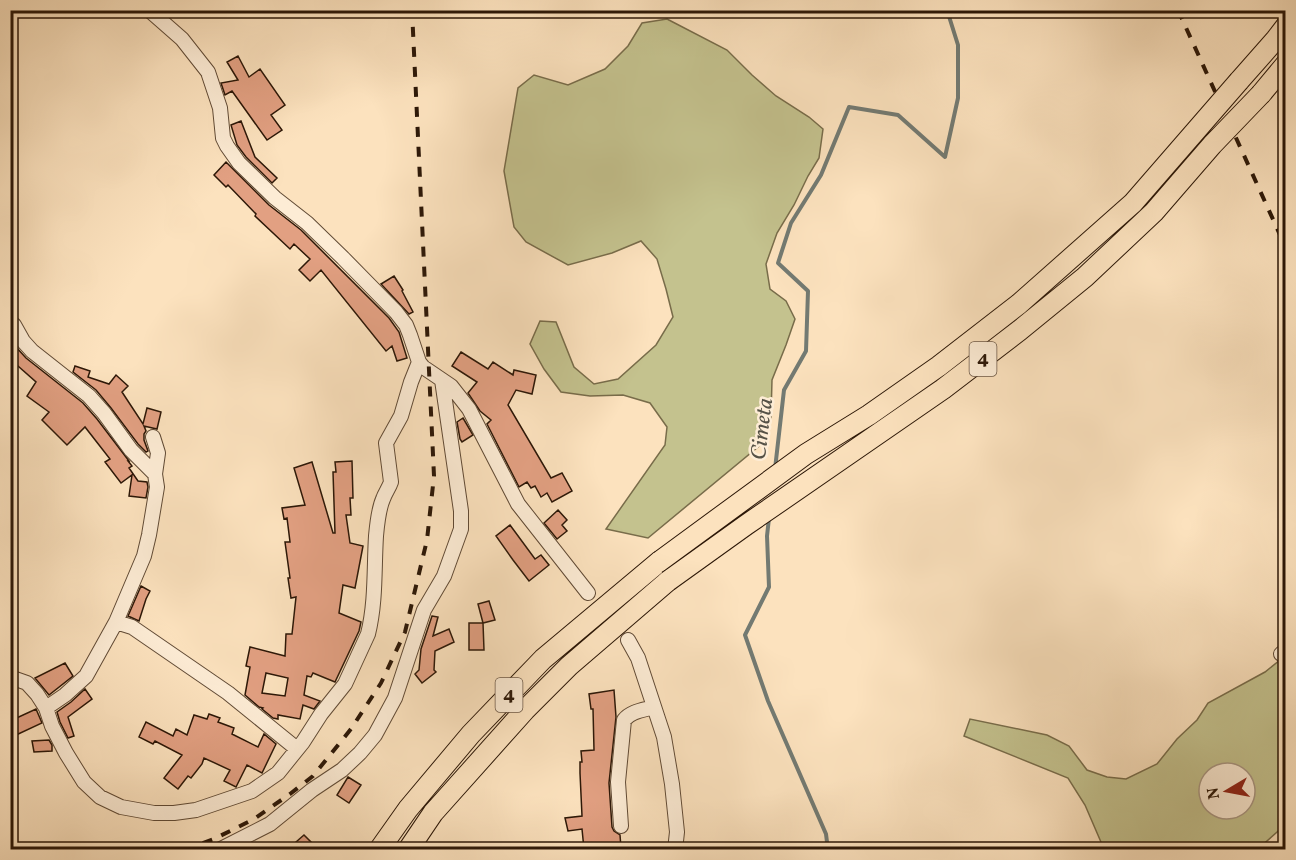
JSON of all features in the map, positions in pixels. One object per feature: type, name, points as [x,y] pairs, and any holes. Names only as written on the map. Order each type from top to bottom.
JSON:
[{"type":"highway","name":"4","points":[[379,849],[408,809],[479,725],[543,659],[660,561],[806,454],[869,415],[939,366],[1019,304],[1133,202],[1286,26]]},
{"type":"highway","name":"4","points":[[408,849],[433,813],[525,710],[569,666],[668,581],[943,389],[1085,277],[1155,212],[1286,63]]},
{"type":"street","points":[[149,10],[182,39],[208,72],[220,108],[224,138],[239,163],[275,198],[322,237],[396,312],[406,325],[419,362],[451,386],[469,409],[518,504],[588,593]]},
{"type":"street","points":[[10,322],[32,351],[89,396],[131,450],[155,474]]},
{"type":"street","points":[[10,677],[27,683],[37,694],[46,708],[52,726],[66,753],[84,782],[100,797],[121,807],[154,813],[196,810],[252,791],[278,773],[345,684],[368,634],[374,589],[376,534],[382,499],[391,482],[386,443],[401,416],[419,362]]},
{"type":"street","points":[[219,849],[270,824],[312,790],[342,770],[375,735],[395,698],[424,610],[444,576],[460,529],[461,511],[442,380]]},
{"type":"street","points":[[46,708],[86,676],[116,622],[144,556],[150,535],[157,487],[155,474],[158,453],[153,437]]},
{"type":"street","points":[[116,622],[132,627],[228,693],[297,749]]},
{"type":"street","points":[[628,640],[638,658],[664,737],[677,831],[675,849]]},
{"type":"street","points":[[621,826],[618,782],[624,720],[628,715],[654,707]]},
{"type":"shaded area","points":[[667,19],[727,50],[776,96],[823,129],[819,158],[777,233],[766,264],[770,289],[786,301],[795,319],[772,380],[771,417],[764,442],[648,538],[606,529],[665,445],[667,427],[650,403],[623,395],[590,396],[561,392],[544,369],[530,344],[540,321],[556,322],[574,367],[594,384],[618,379],[656,345],[673,317],[657,259],[641,241],[612,253],[568,265],[526,242],[514,227],[504,171],[518,88],[534,75],[568,85],[605,69],[628,46],[642,23]]},
{"type":"shaded area","points":[[1285,656],[1285,825],[1258,849],[1104,849],[1085,805],[1068,778],[964,736],[970,719],[1047,735],[1069,746],[1087,770],[1107,777],[1126,779],[1157,764],[1177,739],[1197,720],[1208,703],[1265,672]]},
{"type":"building","points":[[238,56],[249,77],[260,69],[285,105],[271,115],[282,130],[267,140],[232,91],[225,95],[221,83],[238,80],[227,62]]},
{"type":"building","points":[[241,121],[255,157],[277,178],[272,183],[237,145],[231,125]]},
{"type":"building","points":[[226,162],[269,205],[301,230],[389,318],[399,332],[407,358],[397,361],[392,346],[386,351],[321,270],[310,281],[299,270],[310,259],[294,244],[290,249],[255,216],[256,214],[228,185],[226,187],[214,175]]},
{"type":"building","points":[[394,276],[413,312],[409,314],[381,284]]},
{"type":"building","points":[[10,337],[26,358],[83,403],[97,419],[129,461],[132,466],[129,468],[138,481],[147,482],[146,498],[129,496],[132,475],[121,483],[105,462],[110,459],[85,427],[67,445],[42,420],[49,412],[27,396],[36,382],[10,359]]},
{"type":"building","points":[[461,352],[488,369],[493,362],[513,375],[514,370],[536,375],[532,394],[516,390],[508,405],[551,478],[562,473],[572,491],[552,502],[547,493],[541,497],[535,486],[531,488],[527,482],[519,487],[487,424],[491,420],[480,411],[468,393],[477,382],[452,366]]},
{"type":"building","points":[[75,366],[90,371],[88,377],[109,384],[116,375],[128,386],[122,392],[143,424],[147,408],[161,412],[157,429],[144,426],[146,431],[144,440],[148,451],[146,452],[138,444],[96,390],[73,372]]},
{"type":"building","points":[[463,418],[473,435],[462,442],[457,422]]},
{"type":"building","points":[[352,461],[353,498],[350,498],[351,515],[346,515],[350,543],[363,546],[355,588],[343,585],[339,613],[361,622],[359,631],[335,682],[313,673],[311,677],[307,676],[304,695],[320,701],[314,709],[303,705],[300,719],[278,715],[278,719],[273,718],[245,695],[250,667],[246,666],[250,647],[285,656],[286,634],[292,634],[296,597],[291,598],[285,542],[290,542],[287,518],[284,519],[282,508],[305,505],[294,468],[312,462],[333,533],[335,533],[333,472],[336,472],[335,462]],"holes":[[[266,673],[288,678],[285,696],[262,693]]]},
{"type":"building","points":[[558,510],[567,520],[562,525],[567,531],[557,539],[544,523]]},
{"type":"building","points":[[510,525],[535,559],[541,555],[549,565],[529,581],[496,536]]},
{"type":"building","points":[[141,586],[150,591],[139,621],[128,616]]},
{"type":"building","points":[[489,601],[495,620],[483,623],[478,604]]},
{"type":"building","points":[[432,616],[438,617],[433,636],[449,629],[454,642],[435,651],[434,670],[436,672],[422,683],[415,674],[419,670],[421,649]]},
{"type":"building","points":[[469,623],[483,623],[484,650],[469,650]]},
{"type":"building","points":[[65,663],[73,676],[49,695],[35,678]]},
{"type":"building","points":[[85,689],[92,699],[68,717],[74,736],[68,738],[57,712]]},
{"type":"building","points":[[614,690],[616,717],[609,783],[612,827],[620,835],[621,848],[584,849],[582,829],[568,831],[565,818],[582,816],[581,751],[594,750],[593,709],[591,709],[589,694]]},
{"type":"building","points":[[36,709],[42,723],[14,736],[10,729],[10,721]]},
{"type":"building","points":[[209,714],[220,718],[218,722],[234,728],[232,734],[258,747],[264,734],[276,744],[262,773],[247,765],[236,787],[224,781],[230,770],[204,758],[191,778],[188,776],[178,789],[164,778],[182,755],[155,741],[153,744],[139,737],[146,722],[173,736],[176,729],[187,735],[194,715],[207,719]]},
{"type":"building","points":[[49,740],[52,751],[34,752],[32,741]]},
{"type":"building","points":[[348,777],[361,785],[349,803],[337,795]]},
{"type":"building","points":[[304,835],[314,845],[309,849],[288,849]]},
{"type":"waterway","name":"Cimeta","points":[[775,469],[784,390],[806,351],[808,291],[778,263],[791,223],[821,175],[849,107],[898,115],[945,157],[958,98],[958,45],[947,10]]},
{"type":"waterway","name":"Cimeta","points":[[769,518],[767,536],[769,587],[745,635],[768,701],[826,834],[828,850]]},
{"type":"railway","points":[[184,850],[214,839],[254,819],[313,776],[351,729],[381,683],[405,632],[427,540],[434,476],[412,10]]},
{"type":"railway","points":[[1178,10],[1286,248]]},
{"type":"railway","points":[[1276,850],[1286,841]]}]
